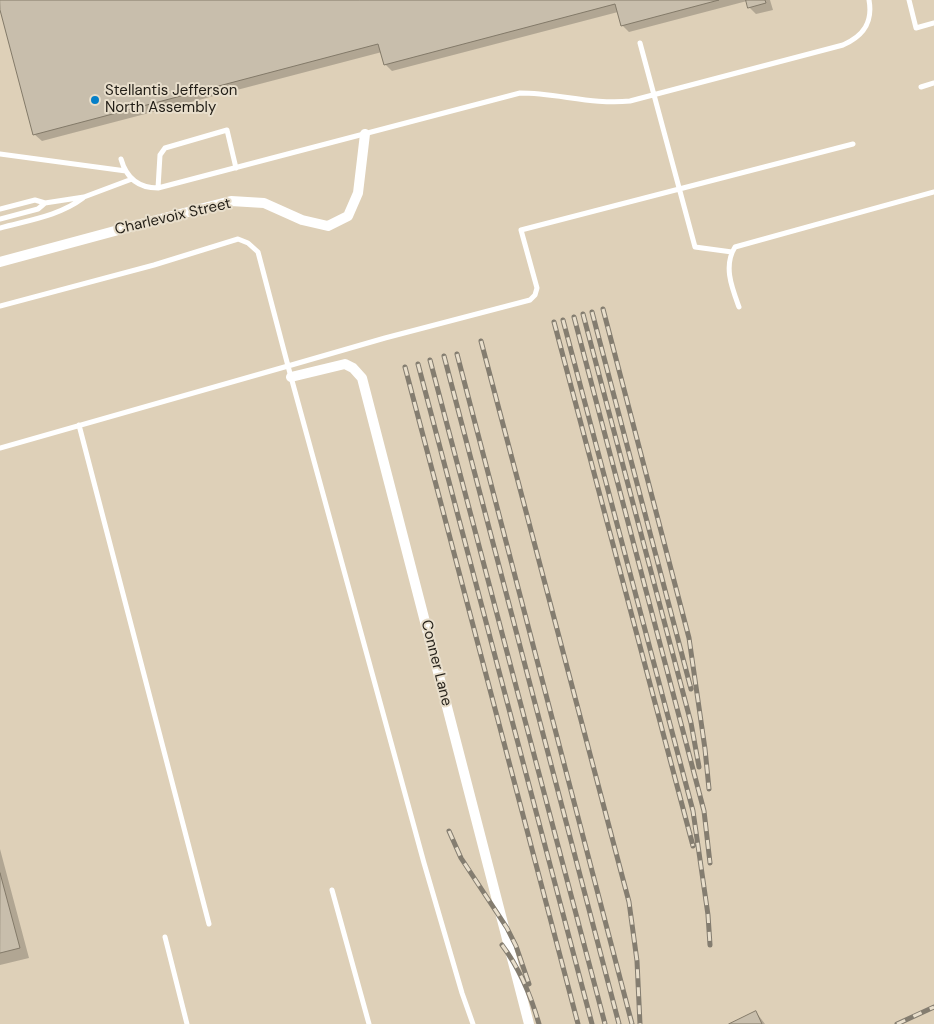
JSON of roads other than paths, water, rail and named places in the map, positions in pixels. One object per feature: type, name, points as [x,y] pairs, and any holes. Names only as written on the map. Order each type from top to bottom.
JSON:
[{"type":"street","name":"Charlevoix Street","points":[[0,262],[231,201],[264,203],[302,220],[328,226],[348,216],[358,193],[365,134]]},
{"type":"street","name":"Conner Lane","points":[[290,376],[345,364],[353,368],[362,378],[529,1024]]},
{"type":"lane","points":[[121,158],[126,171],[132,179],[146,187],[158,188],[520,93],[614,103],[647,97],[829,49],[853,40],[867,27],[870,10],[868,0]]},
{"type":"lane","points":[[909,0],[916,28],[934,23]]},
{"type":"lane","points":[[640,43],[695,247],[732,252]]},
{"type":"lane","points":[[921,87],[934,83]]},
{"type":"lane","points":[[158,188],[160,155],[164,148],[227,130],[236,168]]},
{"type":"lane","points":[[0,448],[384,338],[530,300],[535,295],[536,288],[521,230],[852,144]]},
{"type":"lane","points":[[0,154],[126,171]]},
{"type":"lane","points":[[0,209],[35,200],[45,203],[84,197],[132,179]]},
{"type":"lane","points":[[739,307],[728,268],[729,257],[735,247],[934,192]]},
{"type":"lane","points":[[0,228],[62,211],[72,207],[84,197]]},
{"type":"lane","points":[[0,219],[38,209],[45,203]]},
{"type":"lane","points":[[0,306],[154,265],[238,239],[248,243],[258,252],[290,376],[424,863],[473,1024]]},
{"type":"lane","points":[[79,425],[209,924]]},
{"type":"lane","points":[[332,890],[368,1024]]},
{"type":"lane","points":[[165,937],[187,1024]]},
{"type":"railway","points":[[603,309],[689,638],[709,789]]},
{"type":"railway","points":[[592,312],[691,689]]},
{"type":"railway","points":[[583,314],[691,723],[699,767]]},
{"type":"railway","points":[[574,317],[704,811],[710,863]]},
{"type":"railway","points":[[563,320],[693,811],[708,915],[710,945]]},
{"type":"railway","points":[[554,322],[693,846]]},
{"type":"railway","points":[[481,341],[629,902],[637,961],[640,1024]]},
{"type":"railway","points":[[457,354],[632,1024]]},
{"type":"railway","points":[[444,356],[619,1024]]},
{"type":"railway","points":[[430,360],[605,1024]]},
{"type":"railway","points":[[418,364],[592,1024]]},
{"type":"railway","points":[[405,367],[578,1024]]},
{"type":"railway","points":[[449,831],[461,858],[507,928],[516,946],[529,984]]},
{"type":"railway","points":[[502,945],[524,983],[539,1024]]},
{"type":"railway","points":[[897,1024],[934,1007]]},
{"type":"place","name":"Stellantis Jefferson North Assembly","points":[[95,100]]}]
